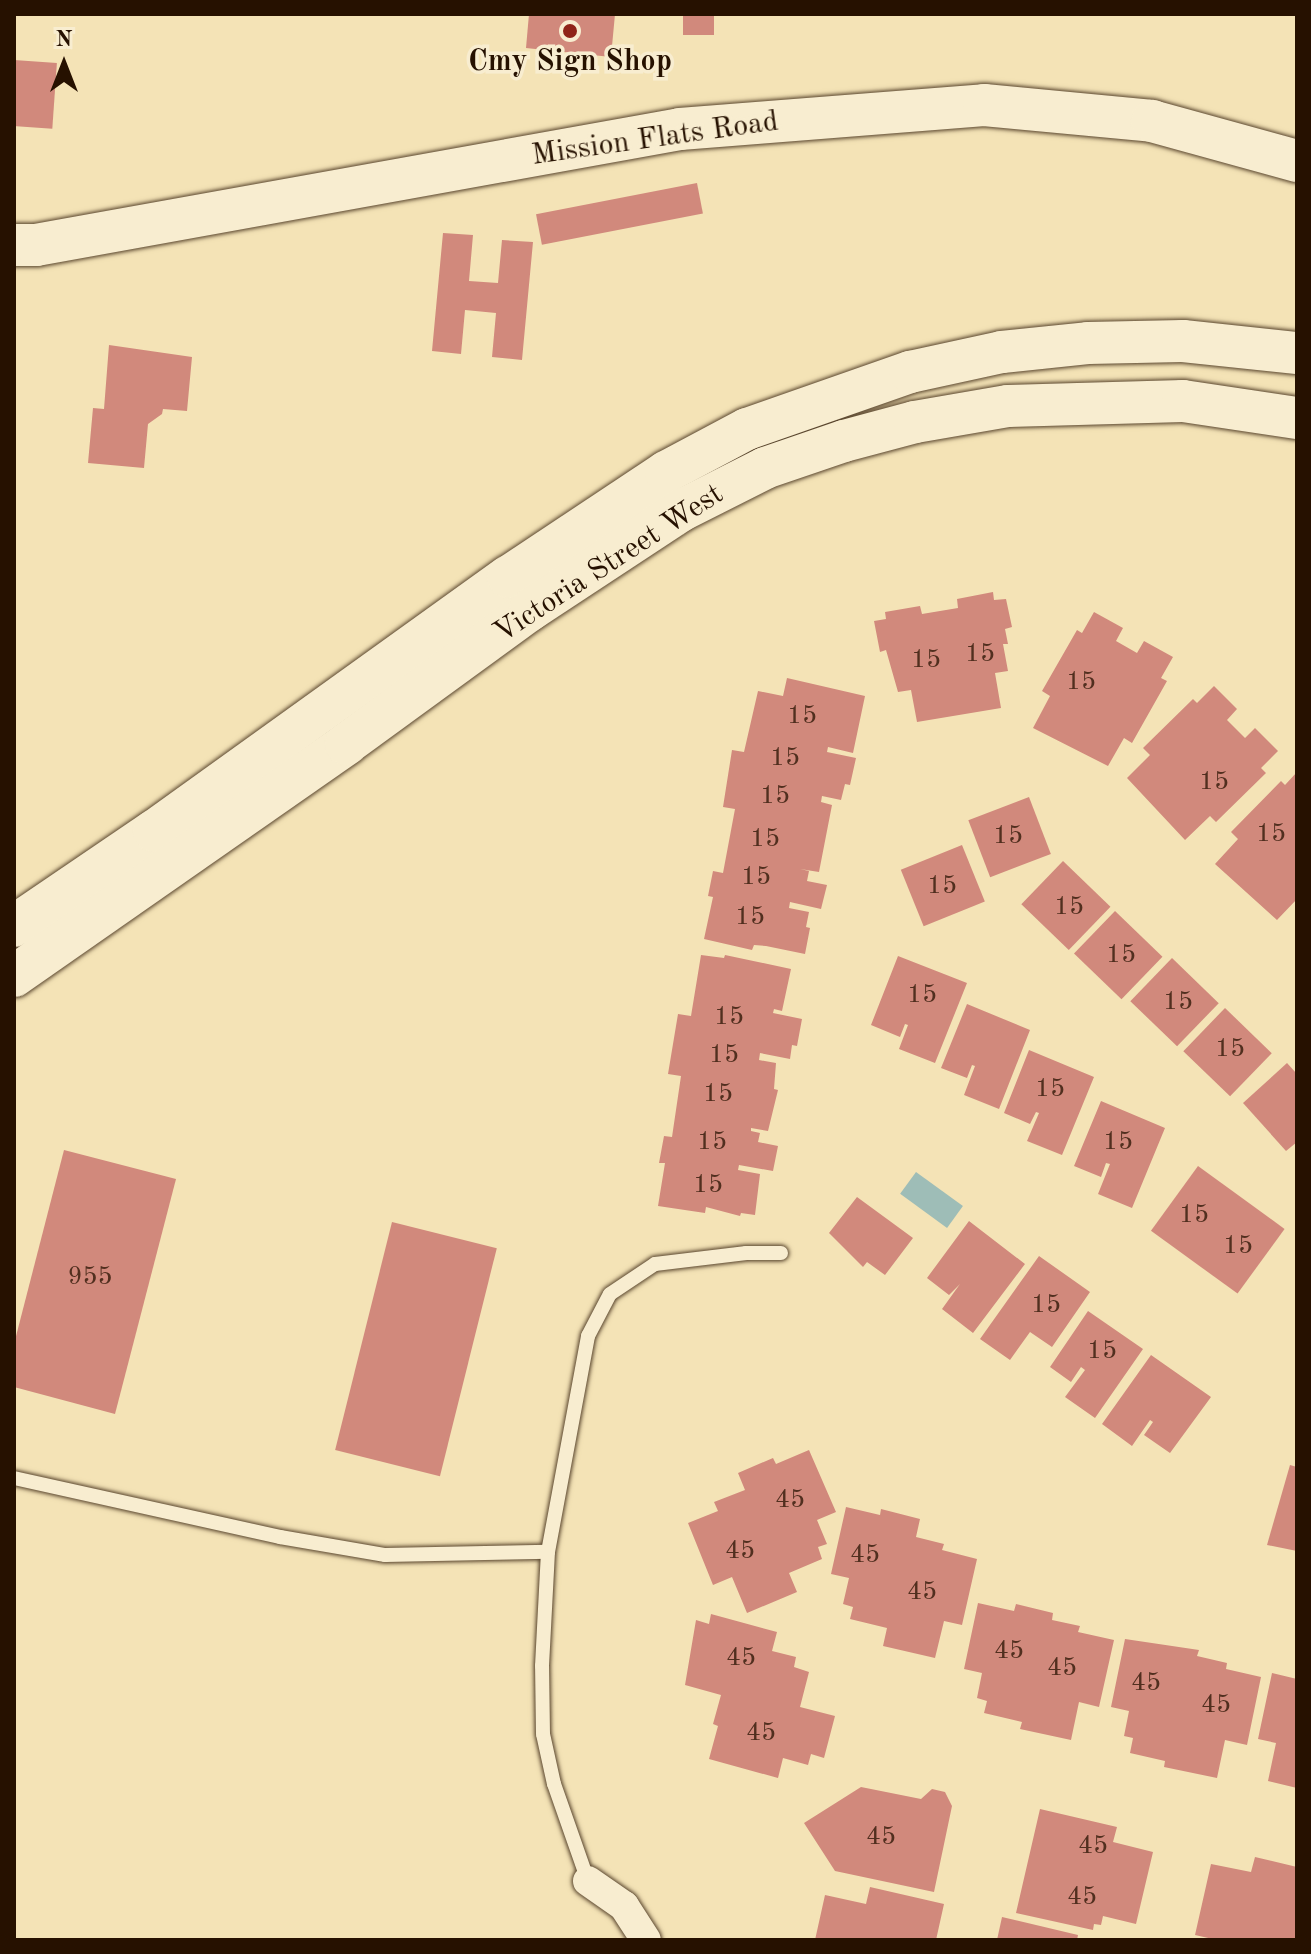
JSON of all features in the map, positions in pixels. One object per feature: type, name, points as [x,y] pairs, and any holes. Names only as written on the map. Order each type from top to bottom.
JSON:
[{"type":"main road","name":"Mission Flats Road","points":[[14,245],[36,245],[680,129],[984,105],[1152,121],[1297,161]]},
{"type":"main road","name":"Victoria Street West","points":[[14,926],[154,831],[508,577],[666,472],[747,429],[910,372],[1002,352],[1088,343],[1183,341],[1297,353]]},
{"type":"main road","name":"Victoria Street West","points":[[14,976],[346,744],[530,610],[680,511],[765,468],[915,422],[1008,406],[1183,401],[1297,418]]},
{"type":"street","points":[[588,1881],[624,1906],[646,1940]]},
{"type":"lane","points":[[588,1881],[554,1784],[543,1734],[542,1666],[548,1552],[588,1336],[610,1294],[655,1264],[746,1253],[781,1253]]},
{"type":"lane","points":[[14,1478],[280,1537],[385,1555],[548,1552]]},
{"type":"water","points":[[916,1172],[963,1206],[947,1228],[900,1194]]},
{"type":"building","name":"Cmy Sign Shop","points":[[529,14],[615,14],[611,57],[526,48]]},
{"type":"building","points":[[683,14],[714,14],[714,35],[683,35]]},
{"type":"building","points":[[14,60],[57,63],[52,129],[14,126]]},
{"type":"building","points":[[697,183],[703,213],[542,245],[536,214]]},
{"type":"building","points":[[443,233],[473,235],[469,281],[498,283],[502,240],[533,242],[522,360],[492,357],[496,313],[465,310],[461,354],[432,351]]},
{"type":"building","points":[[109,345],[192,357],[187,411],[163,409],[162,414],[148,424],[144,468],[88,463],[93,408],[104,409]]},
{"type":"building","points":[[993,592],[994,600],[1006,599],[1012,627],[1005,629],[1008,644],[1003,644],[1008,671],[995,673],[1001,708],[917,722],[911,690],[898,692],[886,650],[880,652],[874,621],[886,619],[885,612],[920,606],[922,614],[958,608],[957,599]]},
{"type":"building","points":[[1094,612],[1123,628],[1116,641],[1137,653],[1144,641],[1173,657],[1161,678],[1167,681],[1132,743],[1124,738],[1108,766],[1033,728],[1050,696],[1042,691],[1077,630],[1082,633]]},
{"type":"building","points":[[787,678],[865,696],[853,753],[828,747],[827,752],[856,758],[850,785],[845,784],[841,800],[822,796],[821,802],[832,805],[819,872],[800,869],[809,871],[807,881],[827,885],[821,909],[790,902],[789,908],[809,912],[806,927],[810,928],[805,954],[754,945],[752,950],[704,939],[713,897],[708,896],[713,871],[723,873],[735,809],[723,807],[732,750],[744,752],[758,691],[783,696]]},
{"type":"building","points":[[1214,686],[1237,709],[1227,720],[1245,738],[1255,728],[1278,751],[1261,768],[1266,773],[1216,822],[1210,816],[1185,840],[1127,778],[1150,755],[1143,748],[1193,699],[1197,703]]},
{"type":"building","points":[[1297,772],[1297,899],[1277,920],[1215,864],[1238,839],[1231,832],[1281,781],[1285,785]]},
{"type":"building","points":[[1029,797],[1051,854],[990,877],[968,820]]},
{"type":"building","points":[[962,845],[985,902],[924,926],[901,870]]},
{"type":"building","points":[[1063,861],[1110,907],[1069,950],[1021,904]]},
{"type":"building","points":[[1115,911],[1162,957],[1121,999],[1074,953]]},
{"type":"building","points":[[701,955],[724,958],[725,955],[791,969],[782,1011],[774,1009],[773,1013],[802,1019],[797,1046],[792,1045],[790,1059],[760,1053],[759,1060],[776,1063],[774,1089],[778,1090],[768,1131],[751,1128],[751,1131],[760,1133],[758,1142],[778,1146],[773,1171],[739,1165],[738,1170],[760,1174],[755,1215],[741,1213],[740,1216],[706,1207],[705,1213],[658,1206],[665,1163],[659,1163],[664,1136],[672,1137],[681,1076],[668,1074],[678,1014],[691,1016]]},
{"type":"building","points":[[898,956],[967,983],[935,1063],[899,1049],[908,1025],[905,1024],[900,1037],[871,1025]]},
{"type":"building","points":[[1172,958],[1219,1003],[1177,1046],[1130,1001]]},
{"type":"building","points":[[967,1004],[1030,1030],[999,1109],[964,1095],[975,1066],[972,1065],[967,1078],[941,1068]]},
{"type":"building","points":[[1225,1008],[1272,1053],[1230,1096],[1183,1051]]},
{"type":"building","points":[[1029,1050],[1094,1077],[1062,1155],[1027,1141],[1039,1113],[1036,1112],[1030,1124],[1004,1113]]},
{"type":"building","points":[[1287,1063],[1297,1074],[1297,1142],[1286,1151],[1243,1103]]},
{"type":"building","points":[[1101,1101],[1165,1128],[1132,1208],[1098,1194],[1110,1164],[1106,1163],[1101,1177],[1074,1166]]},
{"type":"building","points":[[64,1150],[176,1179],[115,1414],[14,1387],[14,1344]]},
{"type":"building","points":[[1198,1166],[1285,1229],[1238,1294],[1151,1231]]},
{"type":"building","points":[[857,1197],[913,1238],[885,1275],[867,1262],[863,1267],[829,1233]]},
{"type":"building","points":[[969,1221],[1025,1264],[973,1333],[942,1309],[960,1284],[949,1295],[927,1278]]},
{"type":"building","points":[[392,1222],[497,1248],[440,1476],[335,1450]]},
{"type":"building","points":[[1039,1256],[1090,1292],[1052,1347],[1030,1332],[1010,1360],[980,1339]]},
{"type":"building","points":[[1088,1311],[1143,1349],[1095,1418],[1065,1397],[1085,1370],[1081,1367],[1071,1382],[1050,1367]]},
{"type":"building","points":[[1151,1355],[1211,1397],[1170,1453],[1144,1435],[1153,1422],[1150,1420],[1132,1446],[1102,1424]]},
{"type":"building","points":[[809,1450],[836,1512],[817,1520],[827,1544],[818,1547],[822,1559],[789,1573],[797,1592],[747,1613],[732,1577],[713,1585],[688,1523],[718,1511],[714,1502],[745,1490],[738,1473],[773,1458],[776,1464]]},
{"type":"building","points":[[1290,1465],[1297,1467],[1297,1551],[1267,1545]]},
{"type":"building","points":[[846,1507],[880,1515],[881,1509],[920,1519],[916,1537],[944,1544],[942,1550],[977,1559],[962,1625],[944,1621],[935,1658],[883,1646],[887,1628],[850,1619],[853,1607],[843,1604],[849,1578],[831,1574]]},
{"type":"building","points":[[978,1603],[1014,1611],[1016,1604],[1053,1613],[1052,1620],[1080,1626],[1078,1632],[1114,1640],[1099,1707],[1079,1702],[1071,1740],[1020,1729],[1022,1722],[984,1713],[987,1701],[977,1698],[982,1673],[964,1669]]},
{"type":"building","points":[[711,1614],[777,1632],[772,1651],[796,1657],[794,1667],[809,1672],[800,1707],[835,1716],[824,1758],[811,1754],[808,1765],[783,1758],[778,1778],[709,1759],[718,1726],[713,1724],[721,1695],[685,1685],[696,1620],[709,1624]]},
{"type":"building","points":[[1125,1639],[1199,1650],[1197,1656],[1227,1663],[1226,1669],[1261,1677],[1247,1745],[1225,1740],[1217,1778],[1164,1767],[1165,1761],[1130,1753],[1133,1738],[1124,1736],[1129,1711],[1111,1707]]},
{"type":"building","points":[[1272,1673],[1297,1679],[1297,1788],[1268,1781],[1276,1743],[1258,1739]]},
{"type":"building","points":[[861,1787],[921,1799],[932,1789],[945,1792],[952,1806],[934,1892],[835,1871],[804,1823]]},
{"type":"building","points":[[1040,1809],[1117,1827],[1113,1842],[1153,1852],[1136,1924],[1103,1916],[1101,1925],[1094,1924],[1093,1930],[1016,1913]]},
{"type":"building","points":[[1255,1857],[1297,1867],[1297,1940],[1217,1940],[1195,1935],[1211,1864],[1251,1872]]},
{"type":"building","points":[[870,1887],[944,1904],[936,1940],[815,1940],[825,1895],[866,1904]]},
{"type":"building","points":[[1002,1917],[1078,1935],[1077,1940],[997,1940]]},
{"type":"place","name":"Cmy Sign Shop","points":[[570,31]]}]
